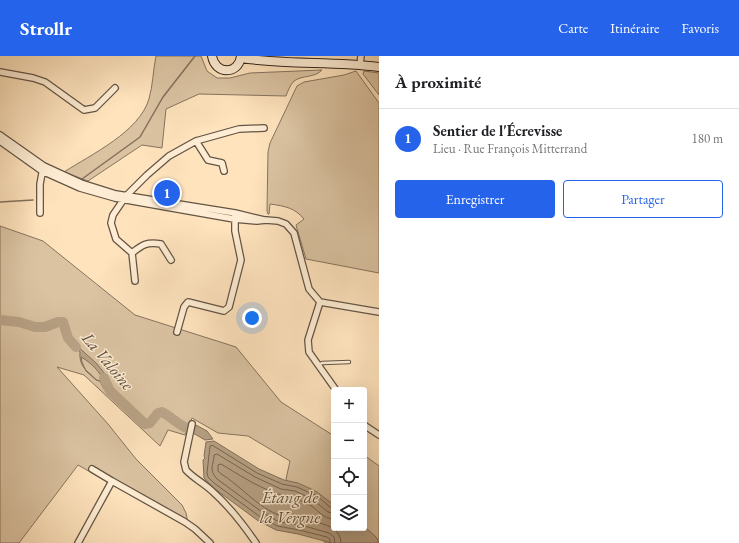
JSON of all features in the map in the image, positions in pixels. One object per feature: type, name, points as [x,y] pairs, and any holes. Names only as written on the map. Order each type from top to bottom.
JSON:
[{"type":"main road","points":[[212,56],[213,61],[219,68],[228,70],[237,67],[241,57],[269,62],[379,67]]},
{"type":"street","points":[[360,65],[361,56]]},
{"type":"street","points":[[0,72],[46,82],[84,110],[94,108],[115,88]]},
{"type":"street","points":[[136,281],[132,253],[116,239],[111,223],[113,215],[125,198],[147,174],[169,156],[196,142],[239,129],[264,128]]},
{"type":"street","points":[[0,136],[43,168]]},
{"type":"street","points":[[0,141],[43,168],[80,183],[125,198],[257,221],[278,221],[286,224],[294,233],[309,289],[320,302],[379,312]]},
{"type":"street","points":[[196,142],[208,160],[222,163],[224,171]]},
{"type":"street","points":[[40,213],[40,184],[43,168]]},
{"type":"street","points":[[177,332],[184,307],[188,302],[224,311],[229,308],[241,260],[235,231],[234,216]]},
{"type":"street","points":[[132,253],[140,245],[150,243],[161,244],[171,260]]},
{"type":"street","points":[[320,302],[308,340],[310,352],[334,387]]},
{"type":"street","points":[[192,424],[184,462],[186,470],[211,489],[224,502],[239,519],[256,543]]},
{"type":"street","points":[[367,427],[379,435]]},
{"type":"street","points":[[92,469],[112,482],[185,522],[210,543]]},
{"type":"street","points":[[78,543],[112,482]]},
{"type":"lane","points":[[319,365],[322,363],[349,362]]},
{"type":"shaded area","points":[[156,56],[201,56],[207,71],[217,78],[230,78],[250,73],[322,70],[319,73],[294,81],[286,96],[199,94],[166,109],[162,148],[142,145],[88,181],[64,172],[101,150],[125,132],[144,111],[149,99]]},
{"type":"shaded area","points":[[356,71],[379,103],[379,273],[306,259],[296,225],[304,219],[301,215],[289,208],[270,204],[269,214],[267,211],[268,152],[270,143],[297,86],[304,82],[344,75]]},
{"type":"shaded area","points":[[364,71],[379,73],[379,95],[363,74]]},
{"type":"shaded area","points":[[0,226],[43,241],[135,315],[236,347],[281,402],[331,434],[331,531],[367,531],[367,457],[379,466],[379,543],[325,543],[286,479],[290,461],[248,436],[218,433],[192,418],[185,435],[168,430],[160,446],[84,375],[57,367],[108,424],[136,459],[182,505],[186,513],[189,528],[78,465],[19,543],[0,543]]},
{"type":"water","points":[[0,319],[19,321],[37,326],[48,326],[35,327],[19,322],[6,322]]},
{"type":"water","points":[[57,320],[66,325],[74,343],[97,364],[105,374],[113,390],[117,393],[126,404],[145,422],[148,422],[158,411],[165,411],[178,422],[162,412],[158,413],[150,423],[145,424],[128,409],[116,393],[104,389],[100,381],[103,382],[106,389],[105,384],[100,374],[93,366],[81,357],[85,369],[81,361],[80,352],[68,338],[63,324],[58,322],[50,325]]},
{"type":"water","points":[[196,425],[207,431],[213,439],[205,440],[193,433]]},
{"type":"water","name":"Étang de la Vergne","points":[[214,441],[259,469],[284,480],[298,483],[317,492],[331,503],[331,531],[367,531],[367,529],[376,537],[379,543],[332,543],[276,530],[257,520],[211,486],[204,478],[203,460],[205,458],[206,442]]},
{"type":"waterway","points":[[82,179],[140,137],[163,97],[195,56]]},
{"type":"waterway","points":[[0,202],[33,200]]},
{"type":"waterway","name":"La Valoine","points":[[0,320],[19,322],[35,327],[45,327],[58,322],[63,322],[68,338],[76,347]]},
{"type":"waterway","name":"La Valoine","points":[[104,378],[110,391],[145,424],[150,423],[158,413],[162,412],[189,429]]},
{"type":"place","name":"Sentier de l'Écrevisse","points":[[167,193]]}]
